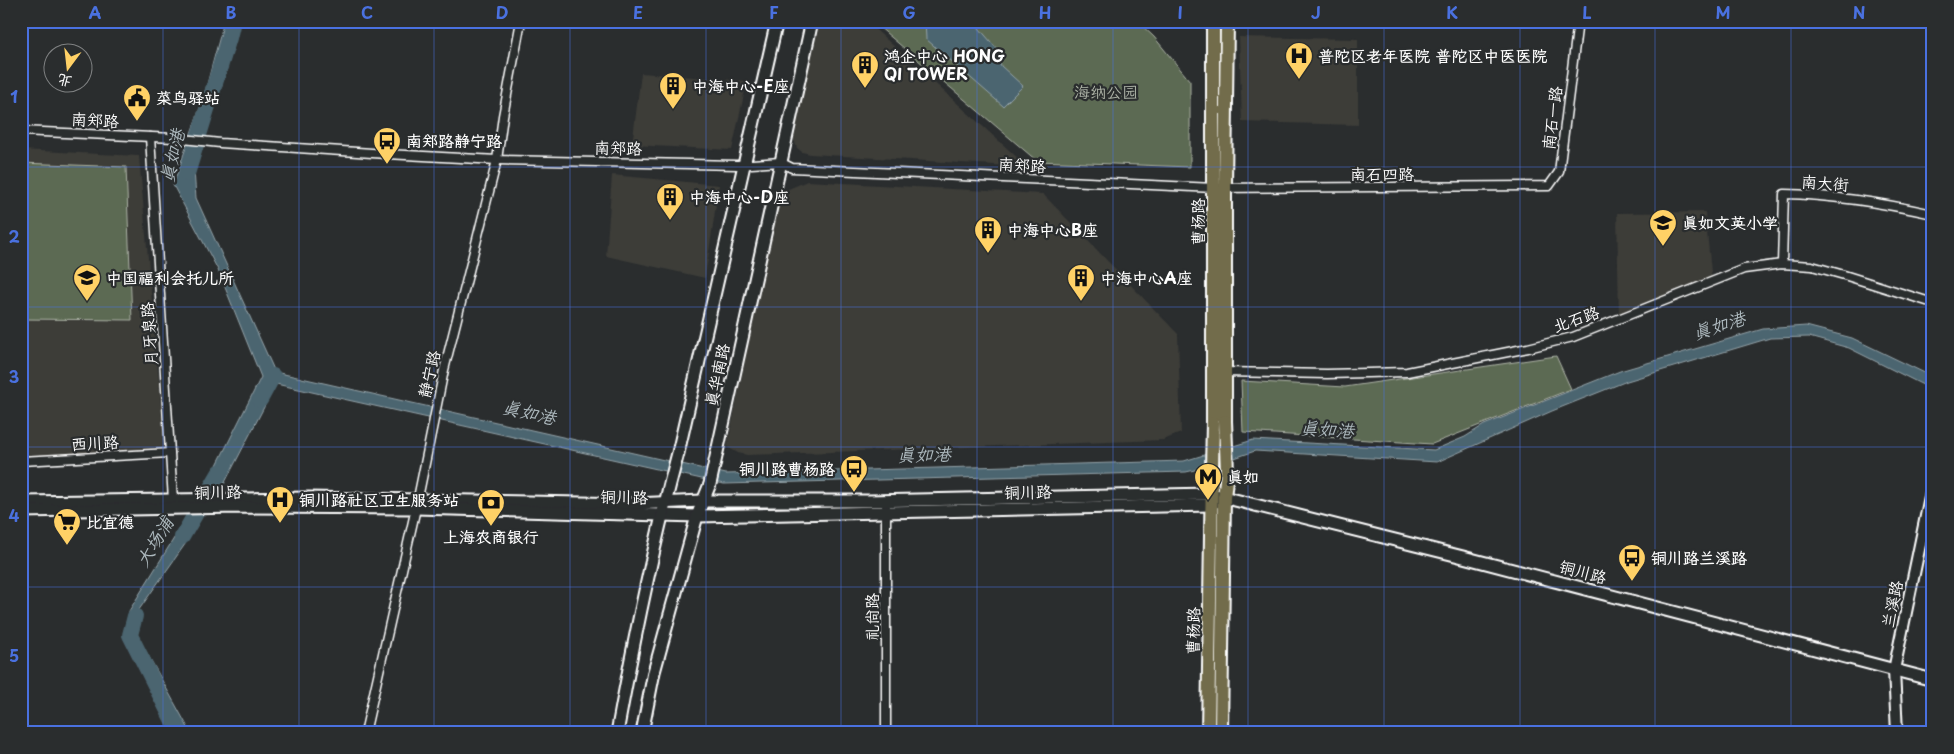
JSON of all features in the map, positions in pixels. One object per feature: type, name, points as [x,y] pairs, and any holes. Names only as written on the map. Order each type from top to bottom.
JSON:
[{"type":"main road","name":"真华南路","points":[[617,733],[629,667],[663,509],[678,454],[777,21]]},
{"type":"main road","name":"真华南路","points":[[642,733],[654,672],[697,516],[710,484],[812,21]]},
{"type":"main road","name":"曹杨路","points":[[1213,21],[1219,187],[1220,372],[1219,422],[1212,469],[1215,499],[1221,733]]},
{"type":"main road","name":"曹杨路","points":[[1219,187],[1227,21]]},
{"type":"main road","name":"曹杨路","points":[[1208,733],[1215,499],[1226,472],[1219,422]]},
{"type":"main road","name":"铜川路","points":[[21,510],[211,503],[417,504],[663,509],[697,516],[886,505],[1215,499],[1463,557],[1933,680]]},
{"type":"main road","name":"铜川路","points":[[21,502],[173,500],[190,504]]},
{"type":"main road","name":"铜川路","points":[[663,509],[702,501],[886,505]]},
{"type":"street","name":"静宁路","points":[[365,733],[417,504],[444,370],[497,160],[503,116],[522,21]]},
{"type":"street","name":"南石一路","points":[[1550,186],[1559,172],[1578,21]]},
{"type":"street","name":"南郑路","points":[[21,131],[174,138],[220,144],[497,160],[744,164],[780,162],[792,168],[1219,187]]},
{"type":"street","name":"月牙泉路","points":[[150,137],[173,500]]},
{"type":"street","name":"南石四路","points":[[1219,187],[1550,186]]},
{"type":"street","name":"南大街","points":[[1782,264],[1784,194],[1860,199],[1933,214]]},
{"type":"street","name":"北石路","points":[[1220,372],[1328,374],[1407,372],[1528,348],[1574,336],[1744,269],[1782,264],[1812,266],[1933,303]]},
{"type":"street","name":"西川路","points":[[21,461],[170,452]]},
{"type":"street","name":"兰溪路","points":[[1897,733],[1894,670],[1933,482]]},
{"type":"street","name":"礼尚路","points":[[886,505],[886,733]]},
{"type":"shaded area","points":[[820,21],[866,21],[1028,167],[802,152],[797,148],[792,135]]},
{"type":"shaded area","name":"普陀区老年医院 普陀区中医医院","points":[[1239,37],[1358,39],[1358,125],[1242,122]]},
{"type":"shaded area","points":[[641,73],[747,81],[732,150],[632,145]]},
{"type":"shaded area","name":"中国福利会托儿所","points":[[21,150],[139,156],[165,450],[23,457],[21,448]]},
{"type":"shaded area","points":[[612,175],[719,185],[705,278],[606,256]]},
{"type":"shaded area","points":[[807,181],[1043,194],[1178,334],[1181,433],[1163,440],[747,455],[727,447],[776,208],[786,190]]},
{"type":"shaded area","name":"真如文英小学","points":[[1705,212],[1712,281],[1619,319],[1617,213]]},
{"type":"green space","name":"海纳公园","points":[[872,21],[1137,21],[1154,37],[1190,81],[1190,167],[1037,161]]},
{"type":"green space","points":[[21,163],[126,167],[132,320],[22,319]]},
{"type":"green space","points":[[1556,356],[1571,389],[1432,444],[1243,432],[1241,381],[1345,387]]},
{"type":"water","points":[[224,21],[235,21],[193,155],[196,198],[275,372],[726,474],[1184,461],[1253,440],[1434,450],[1465,437],[1484,425],[1620,371],[1763,329],[1806,326],[1852,338],[1933,377],[1933,390],[1849,348],[1809,337],[1770,338],[1627,381],[1552,411],[1437,462],[1255,451],[1208,467],[1186,472],[724,484],[276,384],[221,490],[202,490],[217,465],[261,377],[218,270],[173,185],[203,99]]},
{"type":"water","points":[[925,21],[973,21],[997,49],[1001,66],[1023,86],[1003,106],[926,39]]},
{"type":"water","points":[[200,518],[188,540],[136,614],[137,635],[191,733],[180,733],[130,635],[129,611],[176,535],[193,519]]},
{"type":"waterway","name":"真如港","points":[[187,174],[233,21]]},
{"type":"waterway","name":"大场浦","points":[[260,400],[273,376]]},
{"type":"waterway","name":"大场浦","points":[[182,537],[220,472]]},
{"type":"waterway","name":"大场浦","points":[[135,616],[130,635],[180,733]]},
{"type":"place","name":"普陀区老年医院 普陀区中医医院","points":[[1299,80]]},
{"type":"place","name":"鸿企中心 HONG QI TOWER","points":[[865,89]]},
{"type":"place","name":"中海中心-E座","points":[[673,110]]},
{"type":"place","name":"菜鸟驿站","points":[[137,122]]},
{"type":"place","name":"南郑路静宁路","points":[[387,165]]},
{"type":"place","name":"中海中心-D座","points":[[670,221]]},
{"type":"place","name":"真如文英小学","points":[[1663,247]]},
{"type":"place","name":"中海中心B座","points":[[988,254]]},
{"type":"place","name":"中国福利会托儿所","points":[[87,302]]},
{"type":"place","name":"中海中心A座","points":[[1081,302]]},
{"type":"place","name":"铜川路曹杨路","points":[[854,493]]},
{"type":"place","name":"真如","points":[[1208,501]]},
{"type":"place","name":"铜川路社区卫生服务站","points":[[280,524]]},
{"type":"place","name":"上海农商银行","points":[[491,527]]},
{"type":"place","name":"比宜德","points":[[67,546]]},
{"type":"place","name":"铜川路兰溪路","points":[[1632,582]]}]
